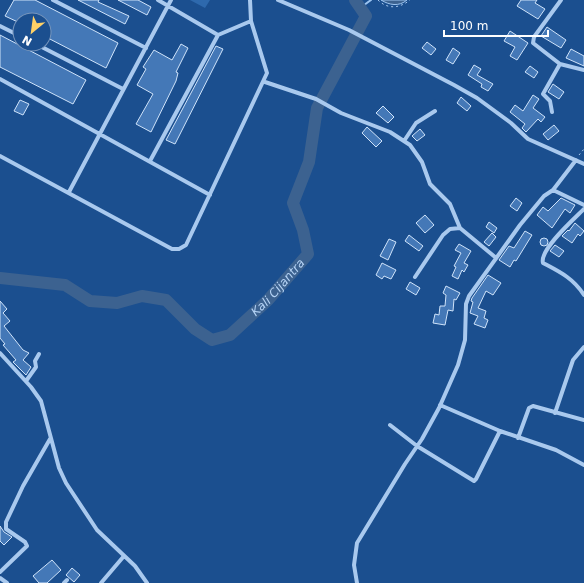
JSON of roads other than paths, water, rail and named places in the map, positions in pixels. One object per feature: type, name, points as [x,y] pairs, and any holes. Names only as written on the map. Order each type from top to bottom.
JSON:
[{"type":"street","points":[[53,0],[146,48]]},
{"type":"street","points":[[158,0],[218,34]]},
{"type":"street","points":[[69,192],[171,0]]},
{"type":"street","points":[[0,156],[172,249],[179,249],[186,245],[265,82],[267,70],[251,21],[250,0]]},
{"type":"street","points":[[278,0],[349,30],[477,98],[512,123],[528,139],[584,164]]},
{"type":"street","points":[[561,0],[534,37],[534,43],[560,64],[584,70]]},
{"type":"street","points":[[150,161],[218,34],[251,21]]},
{"type":"street","points":[[0,26],[12,32]]},
{"type":"street","points":[[51,52],[123,89]]},
{"type":"street","points":[[552,112],[550,101],[543,94],[560,64]]},
{"type":"street","points":[[0,79],[210,195]]},
{"type":"street","points":[[265,82],[316,99],[341,113],[390,132],[404,141],[416,152],[422,162],[430,184],[450,204],[460,228],[495,257]]},
{"type":"street","points":[[404,141],[416,124],[435,112]]},
{"type":"street","points":[[357,583],[354,565],[357,543],[417,446],[440,405],[462,351],[466,325],[466,304],[469,296],[495,257],[529,213],[544,196],[553,190],[576,160]]},
{"type":"street","points":[[553,190],[584,205]]},
{"type":"street","points":[[584,209],[555,238],[542,257],[542,261],[543,263],[566,275],[578,285],[584,295]]},
{"type":"street","points":[[415,277],[443,235],[450,229],[460,228]]},
{"type":"street","points":[[554,413],[575,357],[582,352],[584,347]]},
{"type":"street","points":[[0,353],[26,381],[41,401],[59,468],[66,483],[97,530],[135,566],[147,583]]},
{"type":"street","points":[[26,381],[36,367],[35,361],[39,354]]},
{"type":"street","points":[[440,405],[518,438],[556,450],[584,465]]},
{"type":"street","points":[[518,438],[530,407],[541,407],[554,413],[584,420]]},
{"type":"street","points":[[390,425],[417,446],[474,481],[500,431]]},
{"type":"street","points":[[0,571],[27,546],[25,542],[6,529],[6,522],[23,486],[50,438]]},
{"type":"street","points":[[101,583],[124,556]]},
{"type":"street","points":[[0,578],[7,583]]},
{"type":"waterway","name":"Kali Cijantra","points":[[0,278],[65,285],[90,301],[117,303],[142,296],[166,300],[195,329],[212,340],[230,335],[268,300],[308,254],[303,230],[293,203],[309,162],[317,108],[366,16],[355,0]]},
{"type":"waterway","points":[[360,8],[371,0]]}]
